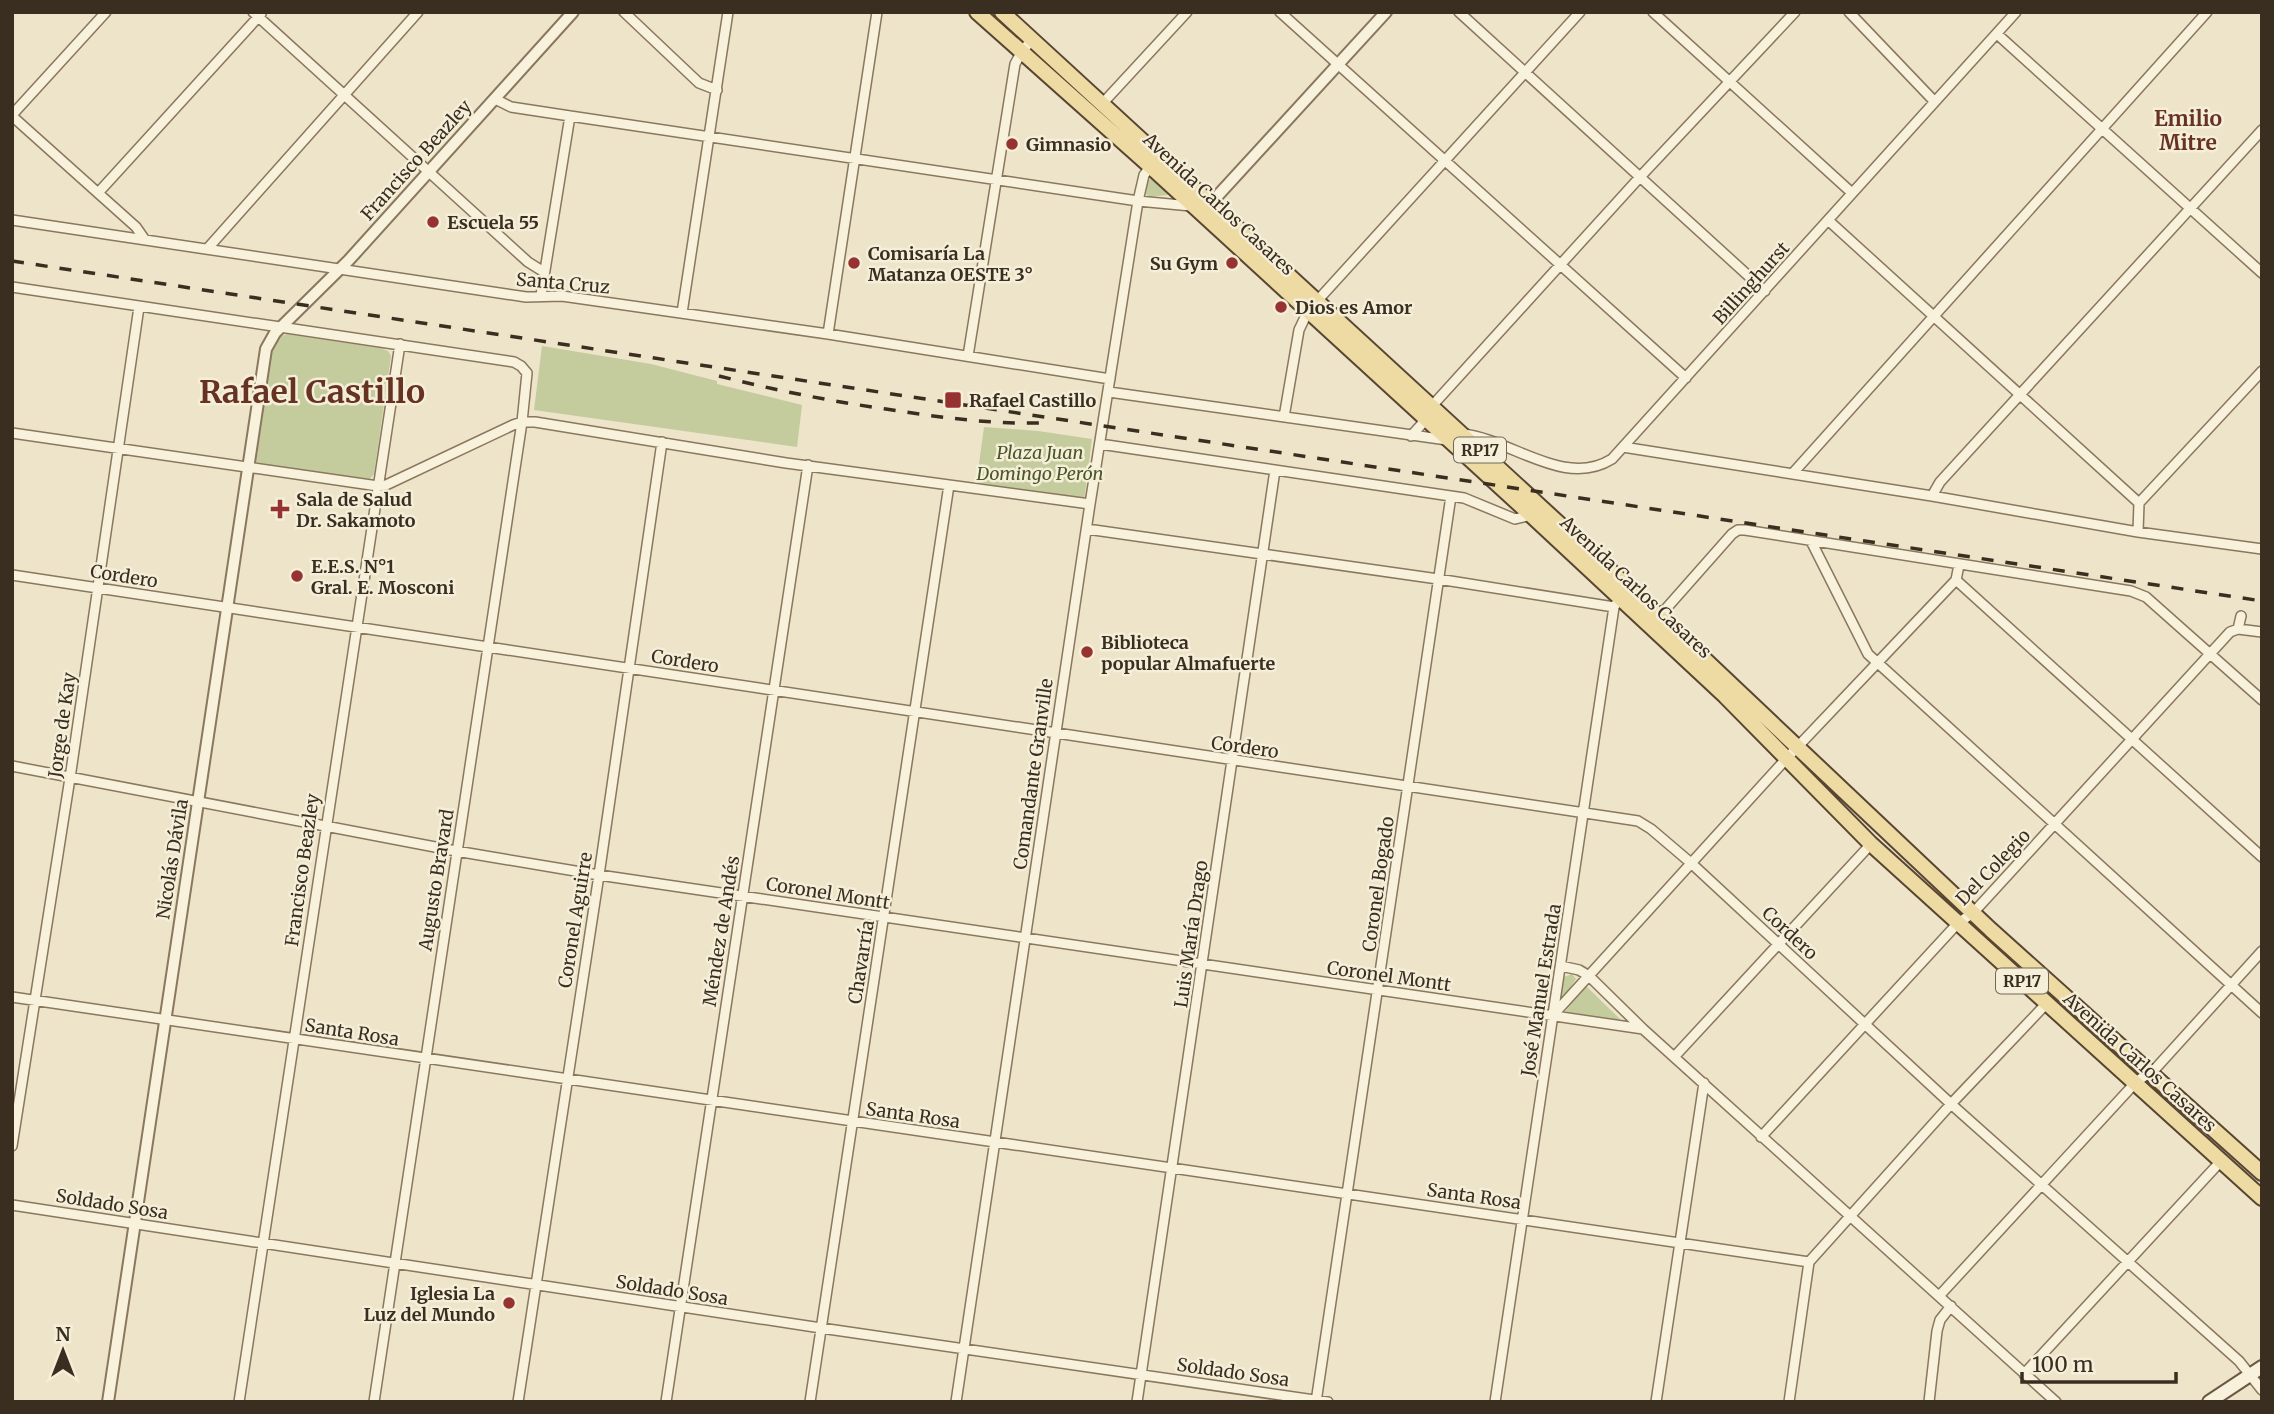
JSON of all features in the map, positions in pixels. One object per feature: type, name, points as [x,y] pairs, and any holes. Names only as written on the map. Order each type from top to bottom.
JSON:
[{"type":"main road","name":"Avenida Carlos Casares","points":[[977,12],[1027,46],[1102,104],[1193,206],[1313,306]]},
{"type":"main road","name":"Avenida Carlos Casares","points":[[1002,12],[1027,46],[1154,161],[1210,204],[1313,306],[1429,412],[1463,434],[1621,597]]},
{"type":"main road","name":"Avenida Carlos Casares","points":[[1429,412],[1447,440],[1621,597],[1654,621],[1797,748],[1973,913],[2262,1173]]},
{"type":"main road","name":"Avenida Carlos Casares","points":[[1654,621],[1871,844],[2262,1198]]},
{"type":"main road","points":[[2209,1402],[2262,1367]]},
{"type":"street","points":[[106,12],[12,116],[136,227],[145,240]]},
{"type":"street","points":[[208,248],[418,12]]},
{"type":"street","name":"Francisco Beazley","points":[[281,327],[338,269],[573,12]]},
{"type":"street","points":[[624,12],[699,83],[717,90]]},
{"type":"street","points":[[682,313],[728,12]]},
{"type":"street","points":[[828,334],[877,12]]},
{"type":"street","points":[[1102,104],[1187,12]]},
{"type":"street","points":[[1280,12],[1686,378]]},
{"type":"street","points":[[1210,204],[1386,12]]},
{"type":"street","points":[[1459,12],[1765,290]]},
{"type":"street","points":[[1284,417],[1299,330],[1313,306],[1580,12]]},
{"type":"street","points":[[1653,12],[1852,193]]},
{"type":"street","points":[[1411,436],[1429,412],[1640,177],[1795,12]]},
{"type":"street","points":[[1849,12],[1934,101]]},
{"type":"street","name":"Billinghurst","points":[[1463,434],[1482,437],[1570,468],[1595,467],[1604,463],[1623,447],[2017,12]]},
{"type":"street","points":[[1793,473],[2207,12]]},
{"type":"street","points":[[98,193],[258,14],[528,262],[544,272]]},
{"type":"street","points":[[1997,34],[2262,273]]},
{"type":"street","points":[[968,356],[1015,64],[1027,46]]},
{"type":"street","points":[[495,99],[511,107],[570,117],[1138,201],[1193,206]]},
{"type":"street","points":[[541,295],[570,117]]},
{"type":"street","points":[[1932,496],[1940,482],[2262,130]]},
{"type":"street","name":"Comandante Granville","points":[[957,1402],[993,1143],[1138,201],[1144,175],[1154,161]]},
{"type":"street","name":"Santa Cruz","points":[[12,220],[526,297],[562,296],[828,334],[1110,379]]},
{"type":"street","points":[[1829,221],[2139,503]]},
{"type":"street","points":[[12,287],[400,344]]},
{"type":"street","name":"Jorge de Kay","points":[[12,1146],[70,778],[139,307]]},
{"type":"street","name":"Nicolás Dávila","points":[[108,1402],[266,349],[281,327]]},
{"type":"street","name":"Francisco Beazley","points":[[239,1402],[400,344]]},
{"type":"street","name":"Augusto Bravard","points":[[374,1402],[528,380],[527,373],[514,362],[400,344]]},
{"type":"street","points":[[2138,532],[2139,503],[2262,371]]},
{"type":"street","points":[[1109,392],[1447,440]]},
{"type":"street","points":[[12,433],[378,486],[386,485],[522,422],[1090,504]]},
{"type":"street","name":"Coronel Aguirre","points":[[518,1402],[662,442]]},
{"type":"street","points":[[1100,443],[1464,498],[1515,519],[1531,515]]},
{"type":"street","points":[[1623,447],[2138,532],[2262,549]]},
{"type":"street","name":"Méndez de Andés","points":[[666,1402],[808,465]]},
{"type":"street","name":"Luis María Drago","points":[[1137,1402],[1275,470]]},
{"type":"street","name":"Chavarría","points":[[810,1402],[949,485]]},
{"type":"street","name":"Coronel Bogado","points":[[1316,1401],[1451,496]]},
{"type":"street","points":[[1087,529],[1438,579],[1621,597]]},
{"type":"street","points":[[1654,621],[1738,530],[2122,589],[2146,597],[2262,700]]},
{"type":"street","points":[[1811,541],[1864,647],[1876,662],[2262,1013]]},
{"type":"street","points":[[1553,1016],[1786,759],[1956,580],[1959,565]]},
{"type":"street","name":"Cordero","points":[[12,575],[1231,761],[1584,812],[1645,824],[1691,863],[1951,1104],[2239,1361],[2262,1390]]},
{"type":"street","points":[[1956,580],[2262,857]]},
{"type":"street","name":"José Manuel Estrada","points":[[1495,1402],[1584,812],[1621,597]]},
{"type":"street","points":[[2241,616],[2238,629],[2262,632]]},
{"type":"street","name":"Del Colegio","points":[[1761,1137],[1867,1025],[1958,923],[1973,913],[2056,824],[2210,653],[2230,632],[2238,629]]},
{"type":"street","name":"Coronel Montt","points":[[12,766],[456,851],[599,875],[1643,1029]]},
{"type":"street","points":[[1675,1056],[1871,844]]},
{"type":"street","points":[[1940,1295],[2136,1082],[2151,1074],[2262,951]]},
{"type":"street","points":[[1561,966],[1579,970],[1589,976],[1761,1137],[2056,1402]]},
{"type":"street","name":"Santa Rosa","points":[[12,997],[1809,1262]]},
{"type":"street","points":[[1788,1402],[1809,1262],[1951,1104],[2047,1003]]},
{"type":"street","points":[[1656,1402],[1703,1083]]},
{"type":"street","points":[[2024,1374],[2221,1161]]},
{"type":"street","name":"Soldado Sosa","points":[[12,1205],[1328,1402]]},
{"type":"street","points":[[1928,1402],[1937,1331],[1940,1320],[1951,1306]]},
{"type":"green space","points":[[1151,179],[1167,189],[1168,195],[1148,197],[1148,180]]},
{"type":"green space","points":[[287,334],[381,348],[391,356],[374,474],[370,479],[256,462],[272,348],[280,337]]},
{"type":"green space","points":[[542,346],[651,364],[802,405],[797,447],[534,410]]},
{"type":"green space","name":"Plaza Juan Domingo Perón","points":[[984,427],[1092,439],[1084,501],[976,486]]},
{"type":"green space","points":[[1572,974],[1576,979],[1563,999],[1560,999],[1564,977]]},
{"type":"green space","points":[[1586,986],[1621,1020],[1564,1013]]},
{"type":"railway","points":[[12,261],[2262,601]]},
{"type":"railway","points":[[719,376],[802,395],[905,412],[982,421],[1040,423]]},
{"type":"place","name":"Gimnasio","points":[[1012,144]]},
{"type":"place","name":"Escuela 55","points":[[433,222]]},
{"type":"place","name":"Comisaría La Matanza OESTE 3°","points":[[854,263]]},
{"type":"place","name":"Su Gym","points":[[1232,263]]},
{"type":"place","name":"Dios es Amor","points":[[1281,307]]},
{"type":"place","name":"Rafael Castillo","points":[[953,400]]},
{"type":"place","name":"Sala de Salud Dr. Sakamoto","points":[[280,509]]},
{"type":"place","name":"E.E.S. N°1 Gral. E. Mosconi","points":[[297,576]]},
{"type":"place","name":"Biblioteca popular Almafuerte","points":[[1087,652]]},
{"type":"place","name":"Iglesia La Luz del Mundo","points":[[509,1303]]},
{"type":"district","name":"Emilio Mitre","points":[[2188,130]]},
{"type":"district","name":"Rafael Castillo","points":[[312,392]]}]
